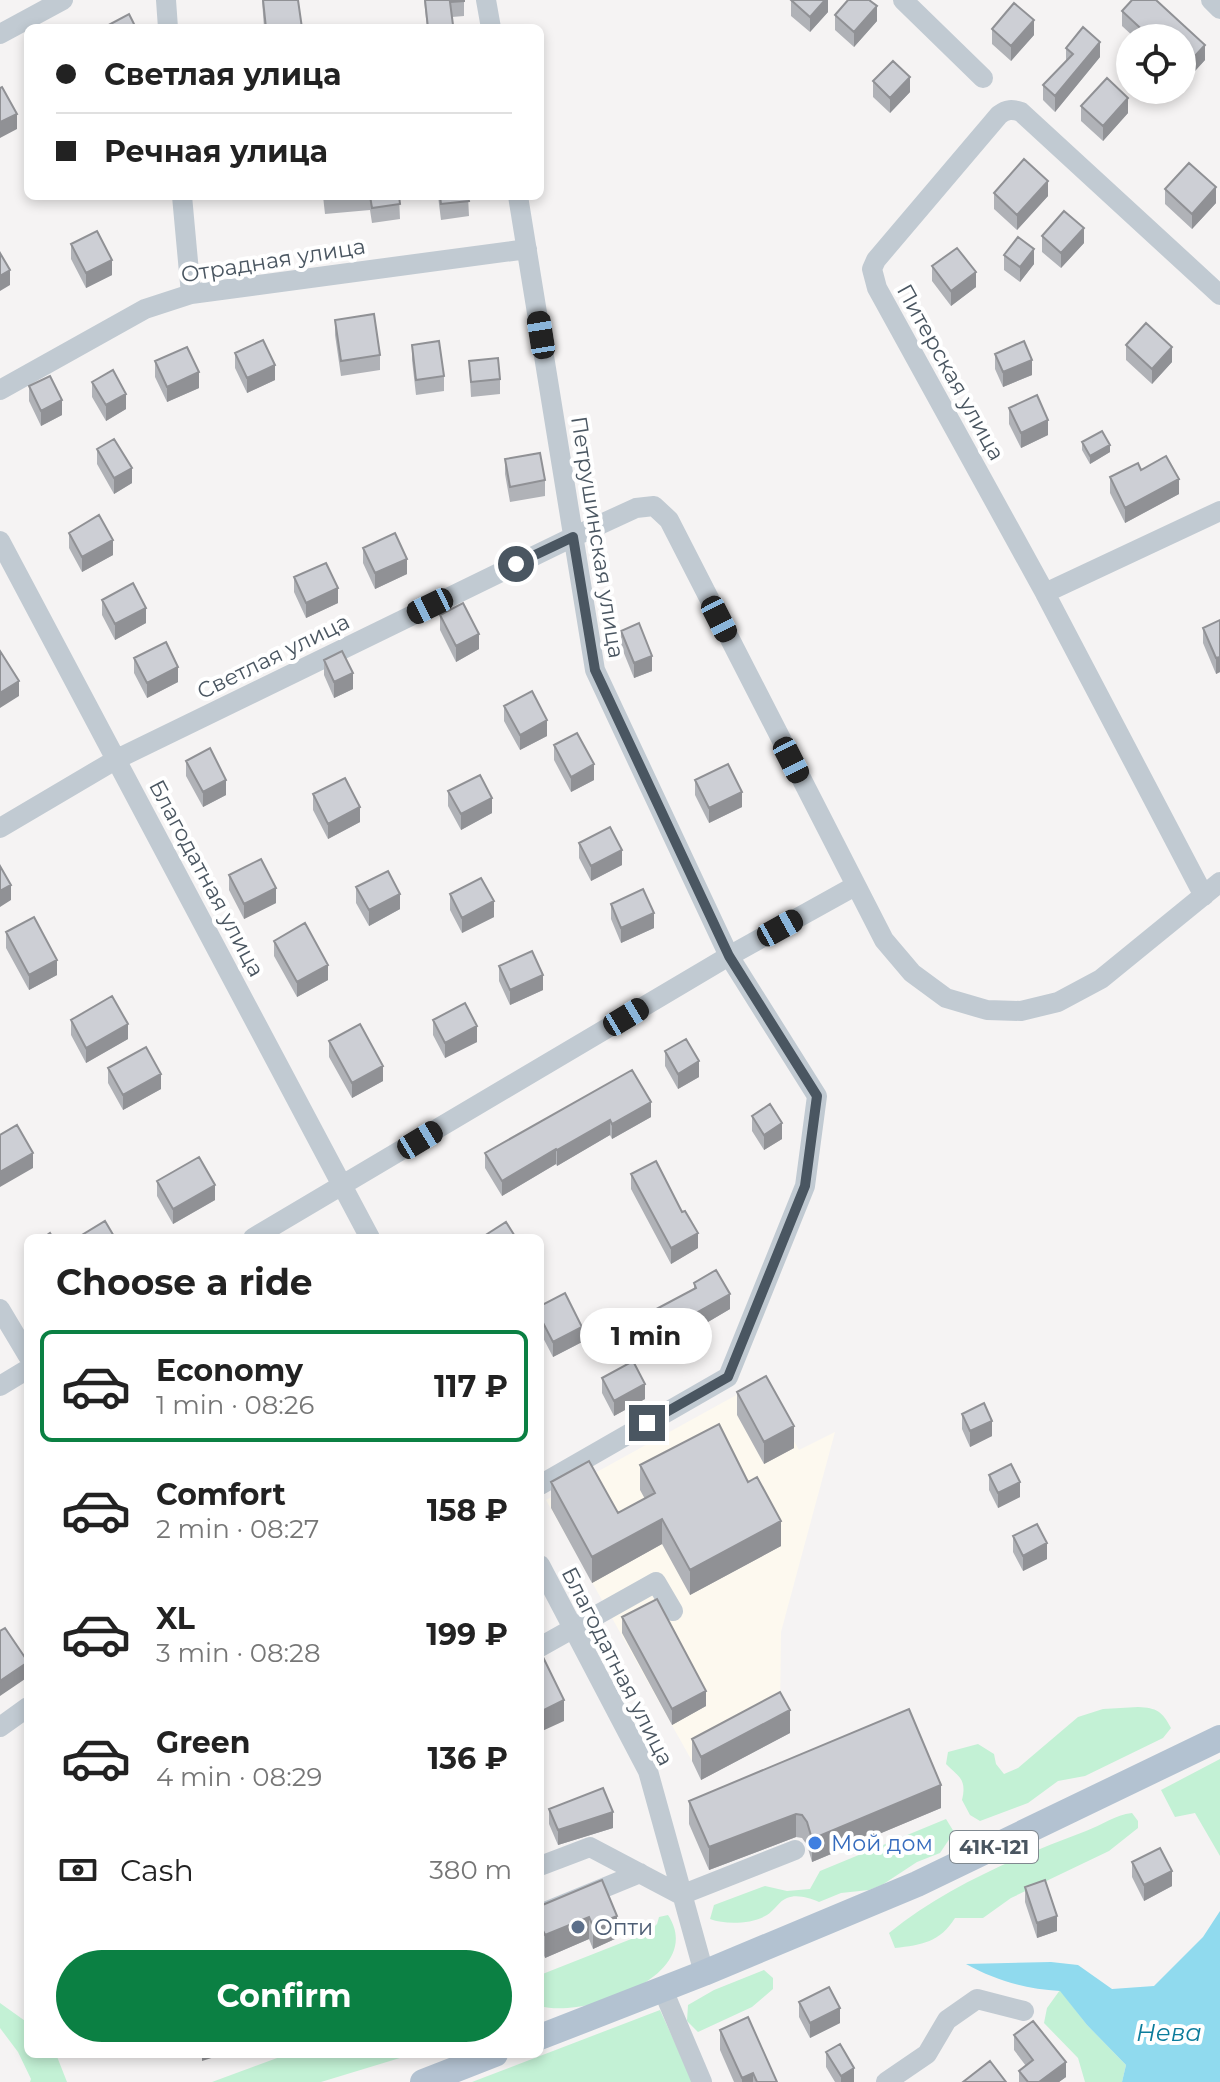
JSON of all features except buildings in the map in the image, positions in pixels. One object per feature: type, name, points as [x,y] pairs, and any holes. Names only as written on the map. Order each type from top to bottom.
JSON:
[{"type":"main road","name":"41К-121","points":[[544,2035],[663,1990],[917,1884],[1220,1738]]},
{"type":"main road","points":[[423,2082],[485,2058]]},
{"type":"street","points":[[0,34],[63,0]]},
{"type":"street","points":[[166,0],[168,24]]},
{"type":"street","points":[[486,0],[490,24]]},
{"type":"street","points":[[903,0],[983,78]]},
{"type":"street","points":[[1211,0],[1220,9]]},
{"type":"street","name":"Питерская улица","points":[[1045,593],[877,288],[872,269],[876,260],[999,115],[1006,110],[1014,110],[1021,112],[1220,295]]},
{"type":"street","points":[[182,200],[191,294]]},
{"type":"street","name":"Петрушинская улица","points":[[519,200],[595,670],[729,956],[817,1096],[805,1186],[728,1377],[544,1483]]},
{"type":"street","name":"Отрадная улица","points":[[0,390],[145,309],[191,294],[527,249]]},
{"type":"street","name":"Светлая улица","points":[[0,828],[117,759],[573,537],[636,508],[654,506],[669,520],[884,940],[912,973],[946,998],[987,1010],[1021,1011],[1058,1002],[1101,979],[1212,889]]},
{"type":"street","points":[[1212,889],[1045,593],[1220,511]]},
{"type":"street","name":"Благодатная улица","points":[[0,541],[368,1234]]},
{"type":"street","points":[[260,1234],[729,956],[855,886]]},
{"type":"street","points":[[0,1309],[24,1349]]},
{"type":"street","points":[[0,1386],[24,1371]]},
{"type":"street","name":"Благодатная улица","points":[[544,1573],[648,1771],[704,1973]]},
{"type":"street","points":[[544,1645],[656,1582],[673,1611]]},
{"type":"street","points":[[0,1727],[24,1710]]},
{"type":"street","points":[[544,1864],[590,1847],[681,1895],[795,1850]]},
{"type":"street","points":[[544,1912],[640,1873]]},
{"type":"street","points":[[663,1990],[702,2082]]},
{"type":"street","points":[[886,2082],[927,2054],[947,2020],[977,1999],[1024,2011]]},
{"type":"shaded area","points":[[760,1382],[799,1450],[835,1432],[781,1632],[780,1715],[692,1761],[546,1500]]},
{"type":"green space","points":[[1138,1707],[1154,1710],[1165,1718],[1171,1728],[1163,1738],[1085,1776],[1058,1781],[1028,1803],[980,1821],[970,1815],[962,1800],[963,1783],[946,1764],[948,1752],[978,1744],[994,1754],[996,1764],[1004,1774],[1018,1768],[1078,1717],[1103,1709]]},
{"type":"green space","points":[[1220,1759],[1220,1856],[1195,1813],[1175,1817],[1161,1790]]},
{"type":"green space","points":[[1132,1813],[1138,1821],[1138,1828],[1109,1851],[1011,1898],[983,1918],[955,1918],[930,1941],[895,1948],[889,1933],[959,1887],[1034,1851]]},
{"type":"green space","points":[[946,1819],[954,1832],[940,1853],[917,1862],[882,1885],[869,1890],[841,1893],[819,1902],[803,1897],[787,1898],[767,1915],[747,1922],[710,1919],[714,1905],[765,1886],[787,1891],[810,1889],[820,1871]]},
{"type":"green space","points":[[668,1915],[676,1937],[671,1957],[657,1974],[636,1988],[610,1999],[584,2006],[544,2006],[544,1973],[649,1932],[659,1917]]},
{"type":"green space","points":[[764,1970],[773,1978],[773,1989],[752,2007],[698,2032],[687,2021],[688,2005],[714,1990]]},
{"type":"green space","points":[[1060,1990],[1087,2025],[1126,2065],[1122,2082],[1085,2082],[1078,2058],[1044,2023],[1047,2008]]},
{"type":"green space","points":[[0,2003],[24,2020],[24,2058],[58,2058],[67,2082],[30,2082],[18,2052],[0,2028]]},
{"type":"green space","points":[[660,2010],[693,2082],[472,2082],[535,2058],[544,2058],[544,2054]]},
{"type":"green space","points":[[277,2058],[400,2058],[321,2082],[212,2082]]},
{"type":"water","name":"Нева","points":[[1220,1911],[1220,2082],[1122,2082],[1126,2065],[1087,2025],[1060,1991],[1012,1983],[966,1964],[1051,1962],[1078,1965],[1112,1989],[1154,1986],[1203,1937]]},
{"type":"place","name":"Мой дом","points":[[815,1843]]},
{"type":"place","name":"Опти","points":[[578,1927]]},
{"type":"route","points":[[516,564],[573,537],[595,670],[729,956],[817,1096],[805,1186],[728,1377],[647,1423]]}]
